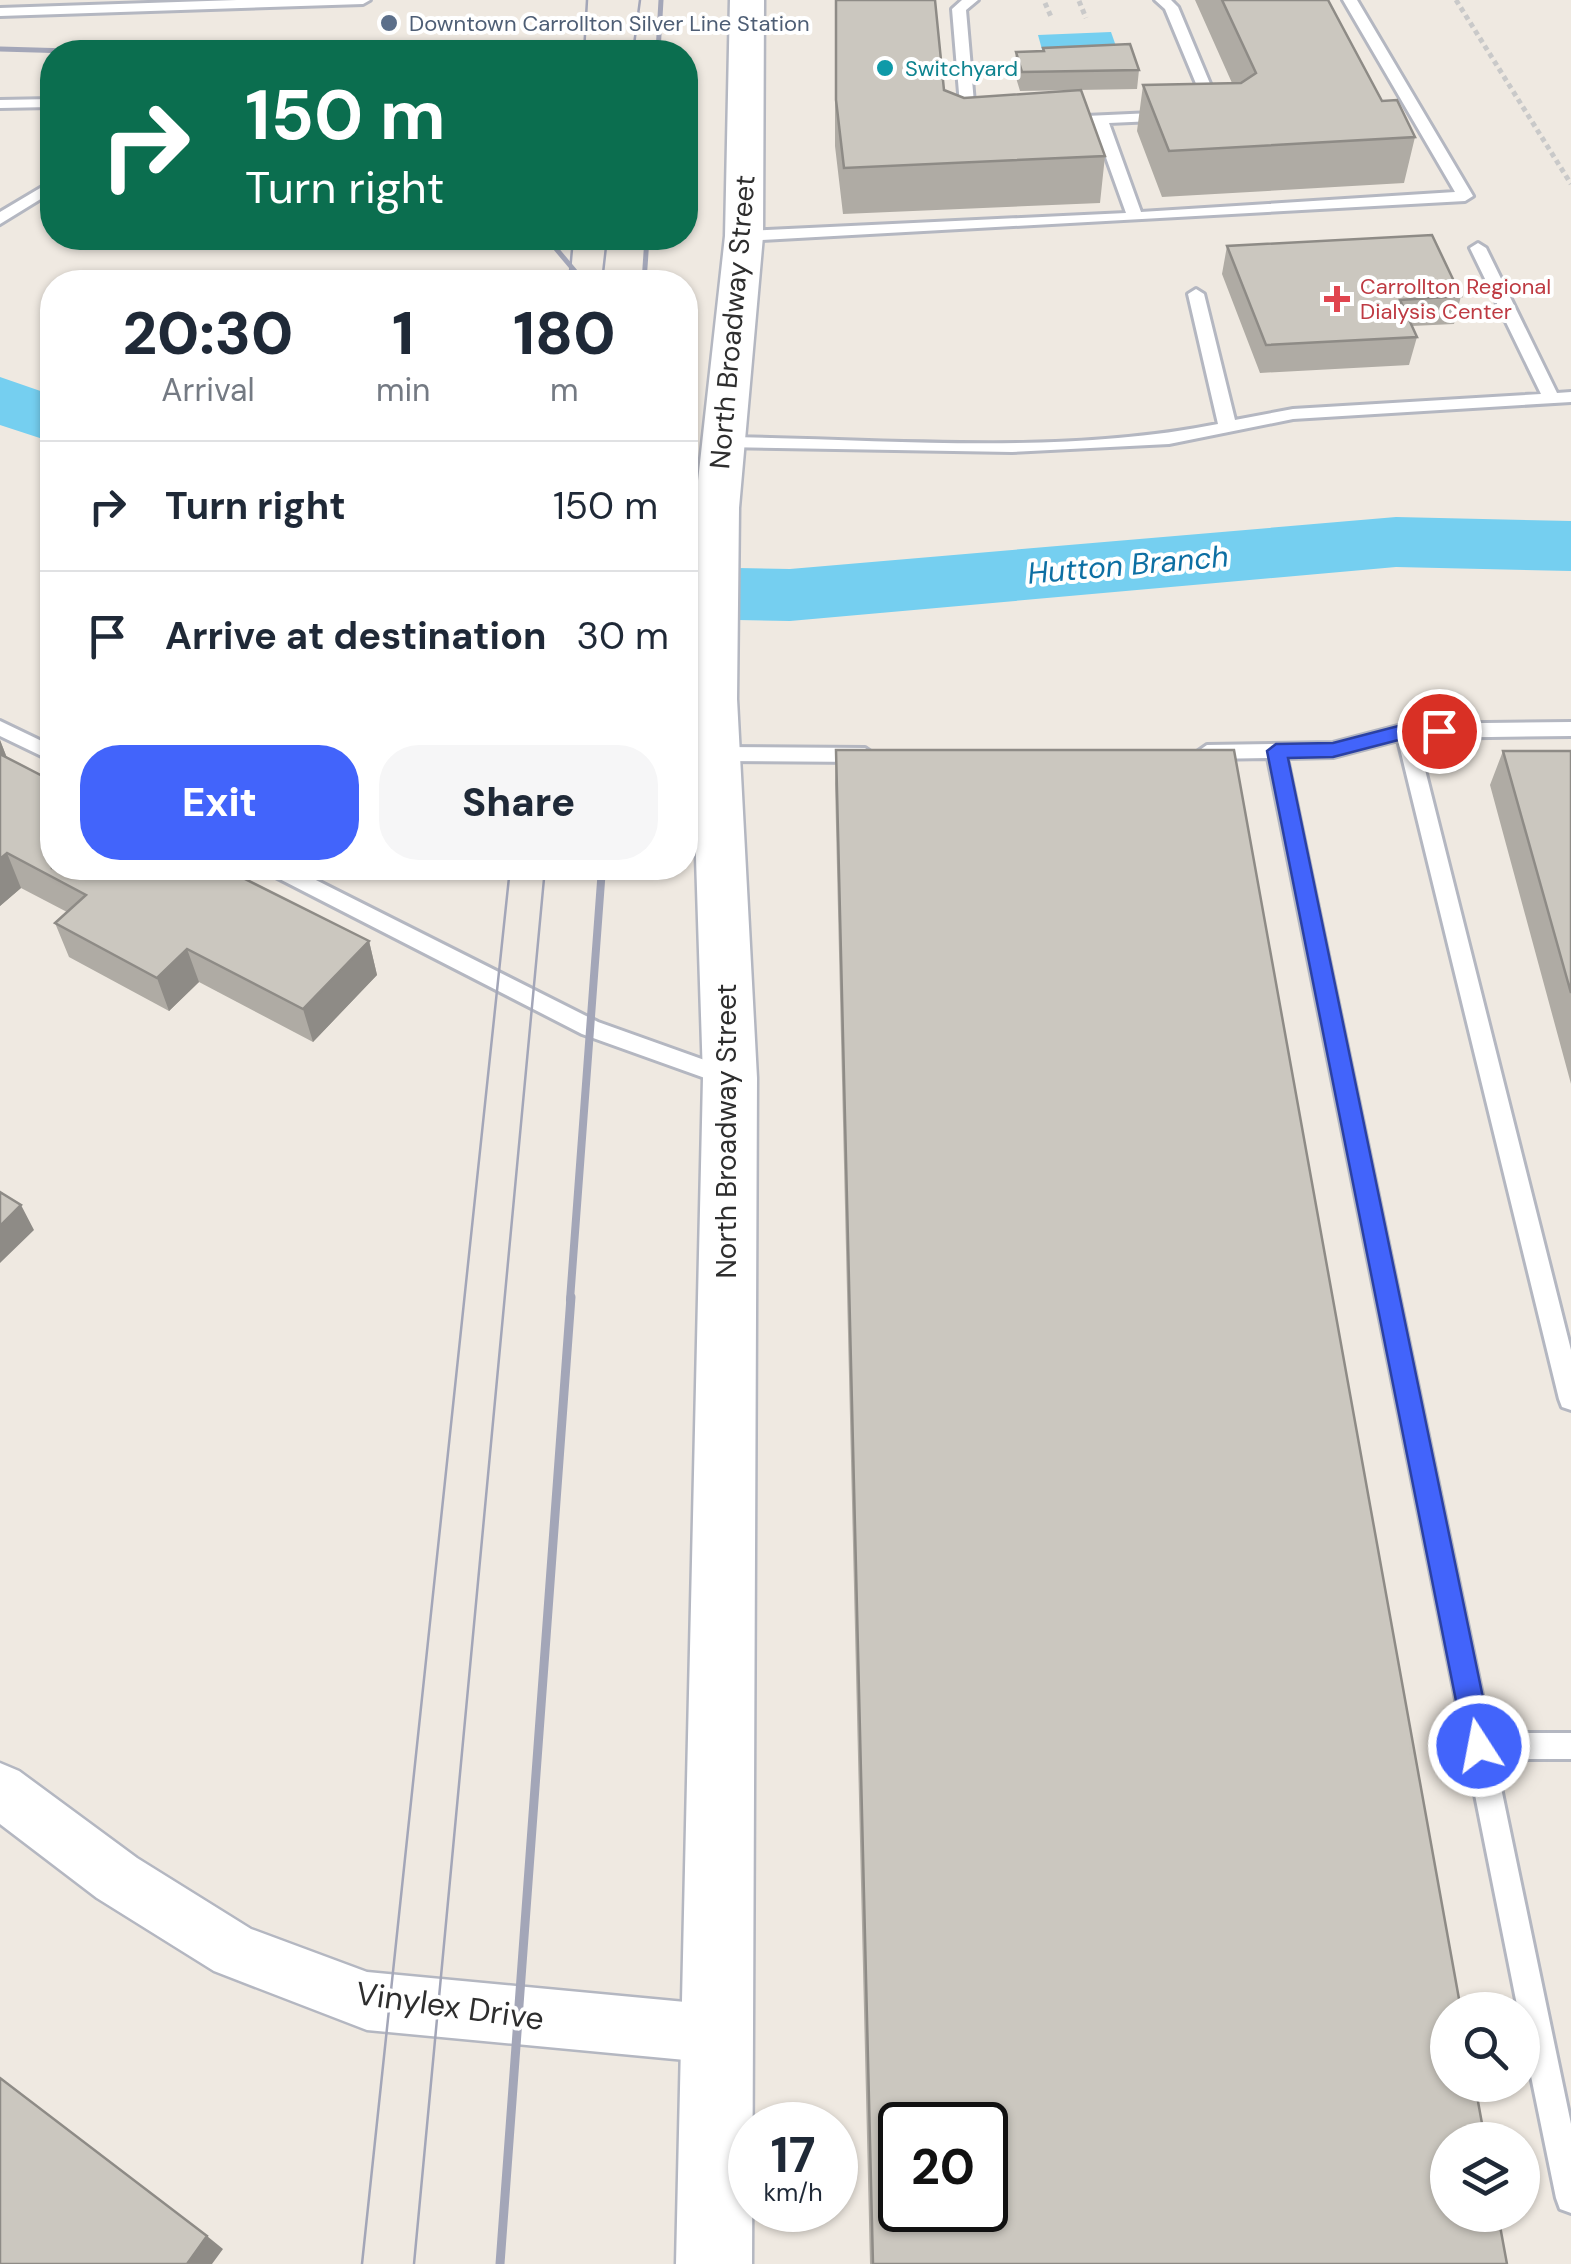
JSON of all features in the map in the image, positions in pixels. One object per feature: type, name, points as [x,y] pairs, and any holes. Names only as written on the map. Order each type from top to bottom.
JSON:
[{"type":"street","name":"North Broadway Street","points":[[714,2264],[730,1078],[716,726],[717,508],[744,236],[748,0]]},
{"type":"street","name":"Vinylex Drive","points":[[0,1790],[116,1878],[234,1951],[367,2001],[717,2034]]},
{"type":"lane","points":[[0,12],[110,4],[363,0]]},
{"type":"lane","points":[[970,0],[959,10],[966,105],[1001,122]]},
{"type":"lane","points":[[1040,121],[1176,116],[1199,106],[1205,96],[1171,7],[1162,0]]},
{"type":"lane","points":[[744,236],[1465,196],[1350,0]]},
{"type":"lane","points":[[0,104],[40,103]]},
{"type":"lane","points":[[1100,120],[1134,217]]},
{"type":"lane","points":[[0,219],[40,194]]},
{"type":"lane","points":[[1478,248],[1551,398]]},
{"type":"lane","points":[[1196,294],[1228,428]]},
{"type":"lane","points":[[724,442],[1012,447],[1169,439],[1293,414],[1571,397]]},
{"type":"lane","points":[[716,726],[894,755]]},
{"type":"lane","points":[[0,728],[40,748]]},
{"type":"lane","points":[[1183,753],[1333,750],[1406,731],[1571,729]]},
{"type":"lane","points":[[1406,731],[1571,1399]]},
{"type":"lane","points":[[1276,751],[1571,2198]]},
{"type":"lane","points":[[299,880],[590,1028],[730,1078]]},
{"type":"lane","points":[[1479,1746],[1571,1746]]},
{"type":"path","points":[[1456,0],[1571,184]]},
{"type":"path","points":[[1079,1],[1086,18]]},
{"type":"path","points":[[1045,3],[1052,19]]},
{"type":"water","points":[[1111,32],[1117,49],[1043,53],[1038,35]]},
{"type":"building","name":"Switchyard","points":[[836,0],[935,0],[944,90],[964,98],[1081,90],[1105,156],[844,168],[836,100]]},
{"type":"building","points":[[1222,0],[1328,0],[1382,101],[1397,100],[1415,137],[1169,151],[1143,85],[1241,83],[1256,73]]},
{"type":"building","points":[[1130,44],[1139,70],[1022,72],[1016,52],[1044,51],[1043,48]]},
{"type":"building","name":"Carrollton Regional Dialysis Center","points":[[1432,235],[1461,296],[1400,300],[1417,337],[1266,345],[1227,246]]},
{"type":"building","points":[[836,750],[1234,750],[1458,1992],[1430,1992],[1430,2102],[1478,2102],[1482,2122],[1430,2122],[1430,2232],[1501,2232],[1507,2264],[873,2264]]},
{"type":"building","points":[[1503,751],[1571,751],[1571,993]]},
{"type":"building","points":[[0,754],[40,775],[40,871],[7,853],[0,859]]},
{"type":"building","points":[[58,880],[247,880],[369,941],[303,1009],[187,949],[157,978],[55,923],[86,895]]},
{"type":"building","points":[[0,1192],[21,1205],[0,1226]]},
{"type":"building","points":[[0,2078],[207,2236],[187,2264],[0,2264]]},
{"type":"waterway","name":"Hutton Branch","points":[[0,399],[40,415]]},
{"type":"waterway","name":"Hutton Branch","points":[[698,593],[790,595],[1396,542],[1571,546]]},
{"type":"tram line","points":[[585,40],[587,0]]},
{"type":"tram line","points":[[635,40],[640,0]]},
{"type":"tram line","points":[[570,270],[572,250]]},
{"type":"tram line","points":[[603,270],[606,250]]},
{"type":"tram line","points":[[362,2264],[509,880]]},
{"type":"tram line","points":[[414,2264],[544,880]]},
{"type":"railway","points":[[659,40],[661,0]]},
{"type":"railway","points":[[0,49],[40,50]]},
{"type":"railway","points":[[557,250],[574,270]]},
{"type":"railway","points":[[645,270],[646,250]]},
{"type":"railway","points":[[570,1300],[601,880]]},
{"type":"railway","points":[[500,2264],[571,1297]]},
{"type":"place","name":"Downtown Carrollton Silver Line Station","points":[[389,23]]},
{"type":"place","name":"Switchyard","points":[[885,68]]},
{"type":"place","name":"Carrollton Regional Dialysis Center","points":[[1337,299]]},
{"type":"route","points":[[1439,731],[1406,731],[1333,750],[1276,751],[1479,1746]]}]
